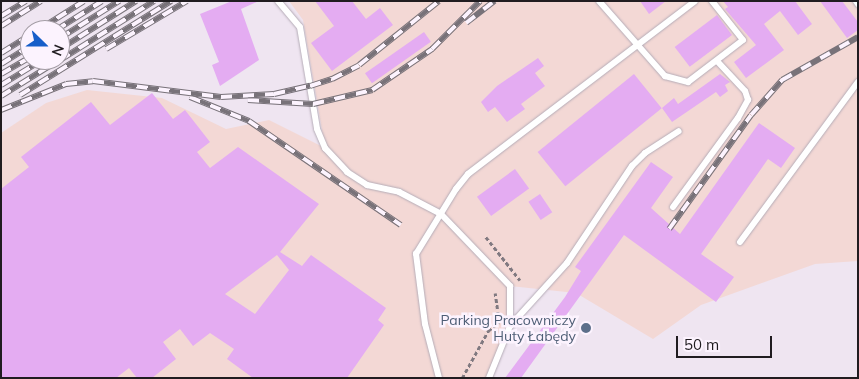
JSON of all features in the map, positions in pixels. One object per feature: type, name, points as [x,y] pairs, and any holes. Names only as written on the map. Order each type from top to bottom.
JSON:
[{"type":"lane","points":[[278,1],[300,27],[317,129],[325,148],[347,172],[367,185],[399,192],[441,214],[510,286],[510,326]]},
{"type":"lane","points":[[599,1],[665,76],[678,81],[688,82],[718,62],[743,40],[712,1]]},
{"type":"lane","points":[[439,378],[425,324],[416,254],[468,174],[639,46],[695,1]]},
{"type":"lane","points":[[673,207],[738,118],[748,100],[744,91],[718,62]]},
{"type":"lane","points":[[740,242],[858,82]]},
{"type":"lane","points":[[489,378],[510,326],[567,263],[632,166],[645,153],[679,131]]},
{"type":"path","points":[[486,237],[520,280]]},
{"type":"path","points":[[462,378],[488,331],[499,322],[495,293]]},
{"type":"shaded area","points":[[289,1],[858,1],[858,261],[815,264],[701,305],[653,339],[576,293],[510,286],[510,326],[489,378],[1,378],[1,133],[46,103],[87,90],[162,98],[226,129],[269,120],[325,148],[303,20]]},
{"type":"building","points":[[232,1],[259,1],[241,9],[259,60],[220,86],[212,65],[219,62],[200,14]]},
{"type":"building","points":[[315,1],[352,1],[366,19],[380,8],[393,25],[332,71],[311,43],[334,26]]},
{"type":"building","points":[[640,1],[666,1],[649,14]]},
{"type":"building","points":[[723,1],[795,1],[812,24],[798,35],[780,11],[764,24],[784,50],[746,78],[734,62],[756,45],[725,9],[728,7]]},
{"type":"building","points":[[820,1],[842,1],[858,22],[858,30],[847,38]]},
{"type":"building","points":[[717,15],[732,35],[690,67],[675,47]]},
{"type":"building","points":[[424,32],[431,42],[372,83],[365,73]]},
{"type":"building","points":[[538,58],[544,66],[535,73],[545,86],[521,104],[525,109],[507,122],[495,107],[488,112],[481,102],[497,86]]},
{"type":"building","points":[[634,74],[662,108],[565,186],[538,152]]},
{"type":"building","points":[[720,74],[730,82],[725,85],[728,91],[720,97],[716,92],[672,122],[662,108],[674,98],[678,104]]},
{"type":"building","points":[[152,93],[173,119],[185,110],[210,142],[197,152],[210,168],[238,147],[319,204],[280,252],[302,266],[311,255],[386,308],[378,320],[384,325],[347,378],[253,378],[227,359],[234,349],[210,333],[193,346],[180,329],[163,342],[176,359],[152,378],[137,378],[129,368],[116,378],[1,378],[1,189],[29,167],[21,157],[91,102],[110,125]],"holes":[[[277,255],[289,270],[255,314],[225,294]]]},
{"type":"building","points":[[759,123],[795,148],[781,168],[768,159],[701,254],[734,277],[716,302],[624,235],[521,378],[505,378],[565,297],[581,271],[575,267],[651,162],[673,177],[651,208],[680,234]]},
{"type":"building","points":[[515,169],[529,188],[491,216],[477,197]]},
{"type":"building","points":[[540,194],[552,212],[541,220],[528,202]]},
{"type":"railway","points":[[1,16],[26,1]]},
{"type":"railway","points":[[1,26],[41,1]]},
{"type":"railway","points":[[54,20],[84,1]]},
{"type":"railway","points":[[70,21],[102,1]]},
{"type":"railway","points":[[70,32],[119,1]]},
{"type":"railway","points":[[70,43],[136,1]]},
{"type":"railway","points":[[70,54],[154,1]]},
{"type":"railway","points":[[20,95],[171,1]]},
{"type":"railway","points":[[106,49],[187,1]]},
{"type":"railway","points":[[1,110],[66,84],[93,81],[221,97],[274,94],[310,86],[332,79],[359,65],[439,1]]},
{"type":"railway","points":[[248,100],[313,104],[372,90],[432,49],[480,1]]},
{"type":"railway","points":[[466,23],[494,1]]},
{"type":"railway","points":[[669,229],[751,115],[782,80],[858,37]]},
{"type":"railway","points":[[1,53],[20,41]]},
{"type":"railway","points":[[1,64],[20,52]]},
{"type":"railway","points":[[1,74],[20,63]]},
{"type":"railway","points":[[1,85],[26,70]]},
{"type":"railway","points":[[1,96],[43,70]]},
{"type":"railway","points":[[190,97],[249,121],[401,225]]},
{"type":"place","name":"Parking Pracowniczy Huty Łabędy","points":[[586,328]]}]
